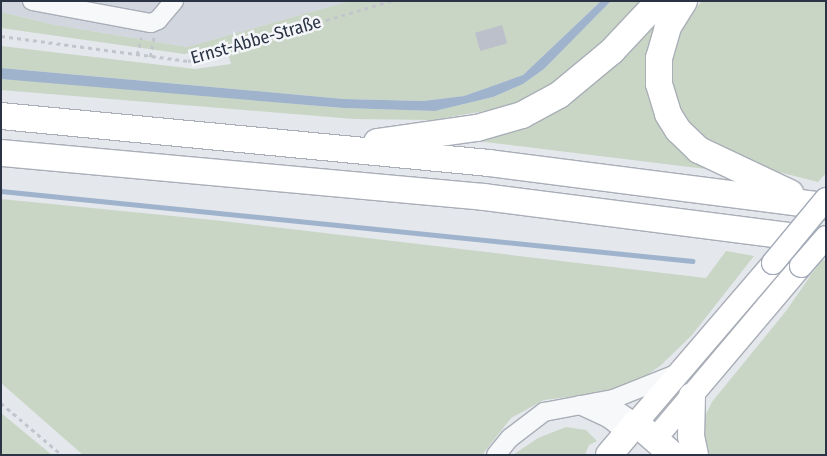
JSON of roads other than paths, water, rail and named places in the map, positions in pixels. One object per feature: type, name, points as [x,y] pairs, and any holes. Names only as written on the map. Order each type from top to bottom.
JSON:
[{"type":"highway","points":[[340,148],[477,128],[522,115],[559,95],[612,51],[659,1]]},
{"type":"highway","points":[[684,1],[668,27],[659,58],[661,96],[673,123],[687,140],[714,160],[822,203]]},
{"type":"highway","points":[[1,116],[340,148],[822,203]]},
{"type":"highway","points":[[1,153],[484,197],[826,241]]},
{"type":"highway","points":[[692,396],[691,436],[696,455]]},
{"type":"highway","points":[[610,455],[647,444]]},
{"type":"main road","points":[[647,444],[678,373],[822,203]]},
{"type":"main road","points":[[647,444],[692,396],[826,237]]},
{"type":"street","points":[[32,1],[143,23],[158,20],[174,1]]},
{"type":"street","points":[[496,455],[510,438],[538,416],[551,410],[588,404],[642,389],[678,373]]},
{"type":"street","points":[[588,404],[615,408],[647,444]]},
{"type":"water","points":[[601,1],[611,1],[544,69],[523,84],[493,97],[435,111],[343,108],[1,79],[1,68],[344,99],[423,101],[464,96],[523,75]]},
{"type":"waterway","points":[[1,191],[692,261]]}]
